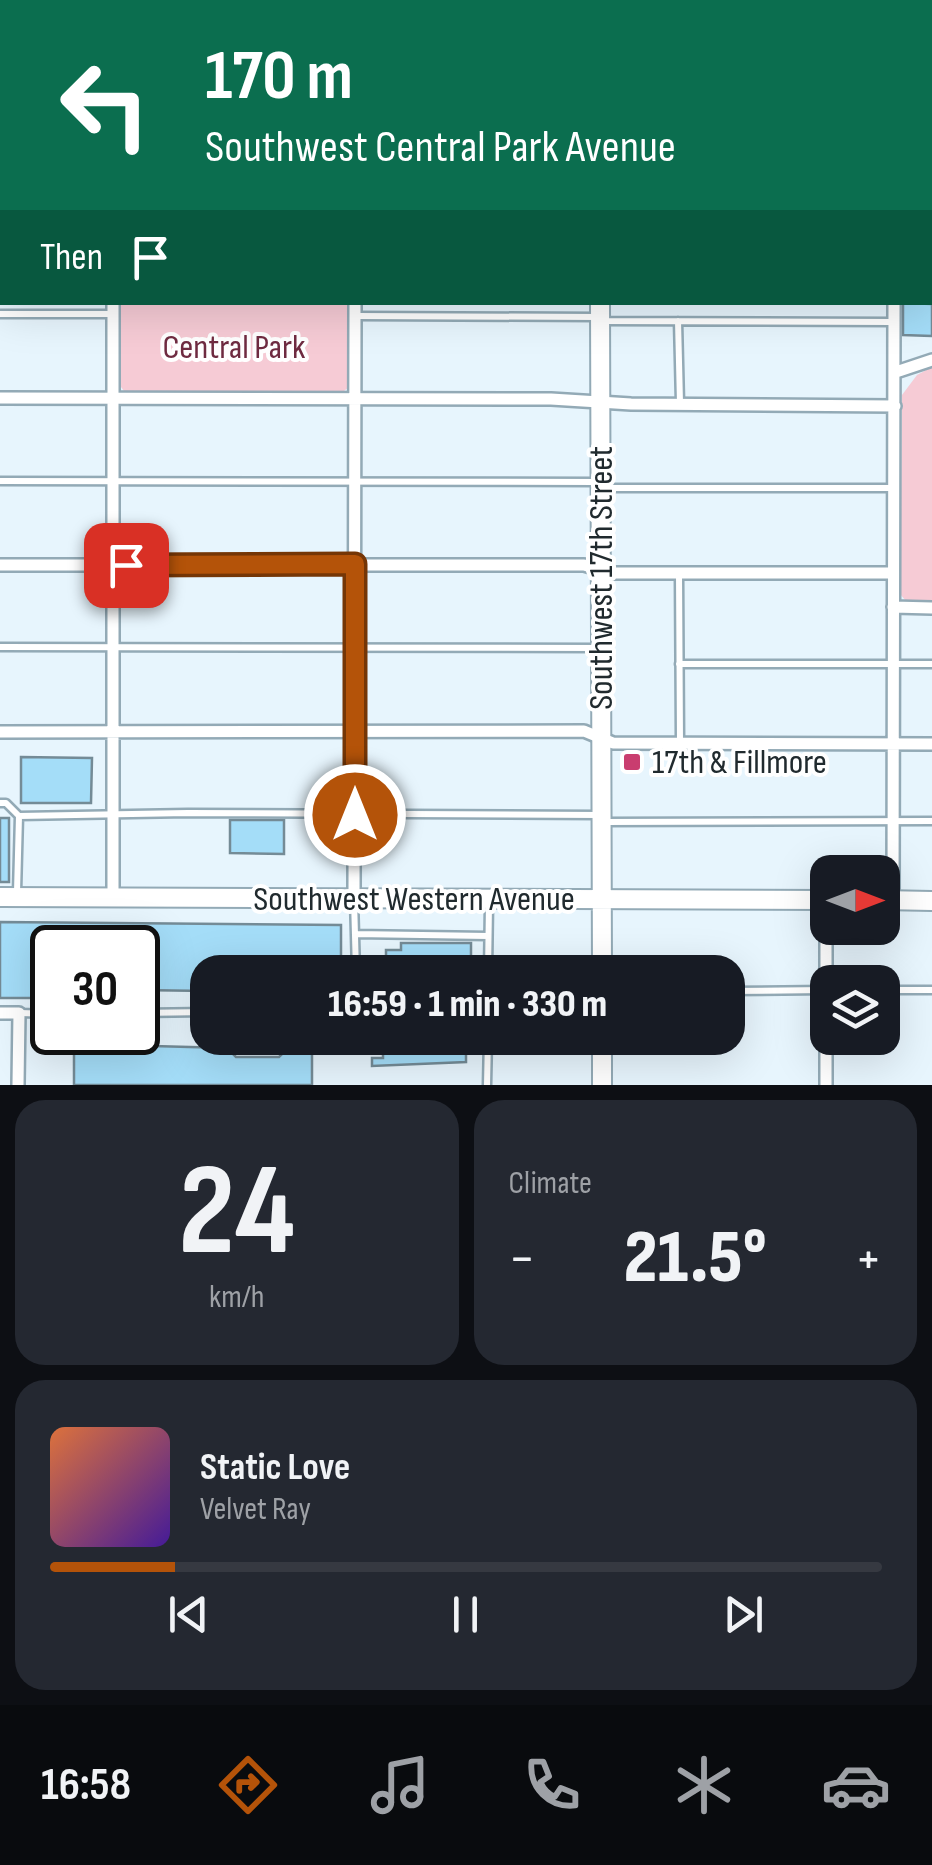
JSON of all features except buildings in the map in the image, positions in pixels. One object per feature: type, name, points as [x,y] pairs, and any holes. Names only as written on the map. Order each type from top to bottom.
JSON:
[{"type":"street","points":[[890,855],[894,305]]},
{"type":"street","points":[[112,308],[112,898]]},
{"type":"street","points":[[354,898],[355,309]]},
{"type":"street","name":"Southwest 17th Street","points":[[600,313],[602,955]]},
{"type":"street","points":[[896,372],[932,360]]},
{"type":"street","points":[[0,398],[355,398],[895,406]]},
{"type":"street","points":[[0,564],[584,565],[611,573],[893,573]]},
{"type":"street","points":[[893,608],[932,608]]},
{"type":"street","points":[[0,732],[584,731],[612,743],[932,744]]},
{"type":"street","name":"Southwest Western Avenue","points":[[9,897],[810,900]]},
{"type":"street","points":[[900,900],[932,900]]},
{"type":"street","points":[[0,1014],[18,1013],[18,1085]]},
{"type":"street","points":[[602,1055],[602,1085]]},
{"type":"street","points":[[826,1055],[826,1085]]},
{"type":"lane","points":[[0,314],[112,308]]},
{"type":"lane","points":[[355,309],[600,313],[678,320],[894,322]]},
{"type":"lane","points":[[678,320],[680,404]]},
{"type":"lane","points":[[0,481],[894,488]]},
{"type":"lane","points":[[680,574],[680,743]]},
{"type":"lane","points":[[0,646],[601,648]]},
{"type":"lane","points":[[679,664],[932,664]]},
{"type":"lane","points":[[0,803],[6,803],[20,816],[932,821]]},
{"type":"lane","points":[[9,897],[20,816]]},
{"type":"lane","points":[[354,898],[356,955]]},
{"type":"lane","points":[[488,955],[489,899]]},
{"type":"lane","points":[[355,934],[488,936]]},
{"type":"lane","points":[[745,991],[810,990]]},
{"type":"lane","points":[[900,990],[932,990]]},
{"type":"lane","points":[[160,1013],[190,1012]]},
{"type":"lane","points":[[18,1013],[30,1013]]},
{"type":"lane","points":[[488,1055],[488,1085]]},
{"type":"green space","name":"Central Park","points":[[119,305],[349,305],[349,387],[344,391],[124,391],[118,383]]},
{"type":"green space","points":[[932,367],[932,600],[906,601],[900,594],[902,395],[917,375]]},
{"type":"place","name":"17th & Fillmore","points":[[632,762]]},
{"type":"route","points":[[126,565],[355,564],[355,815]]}]
